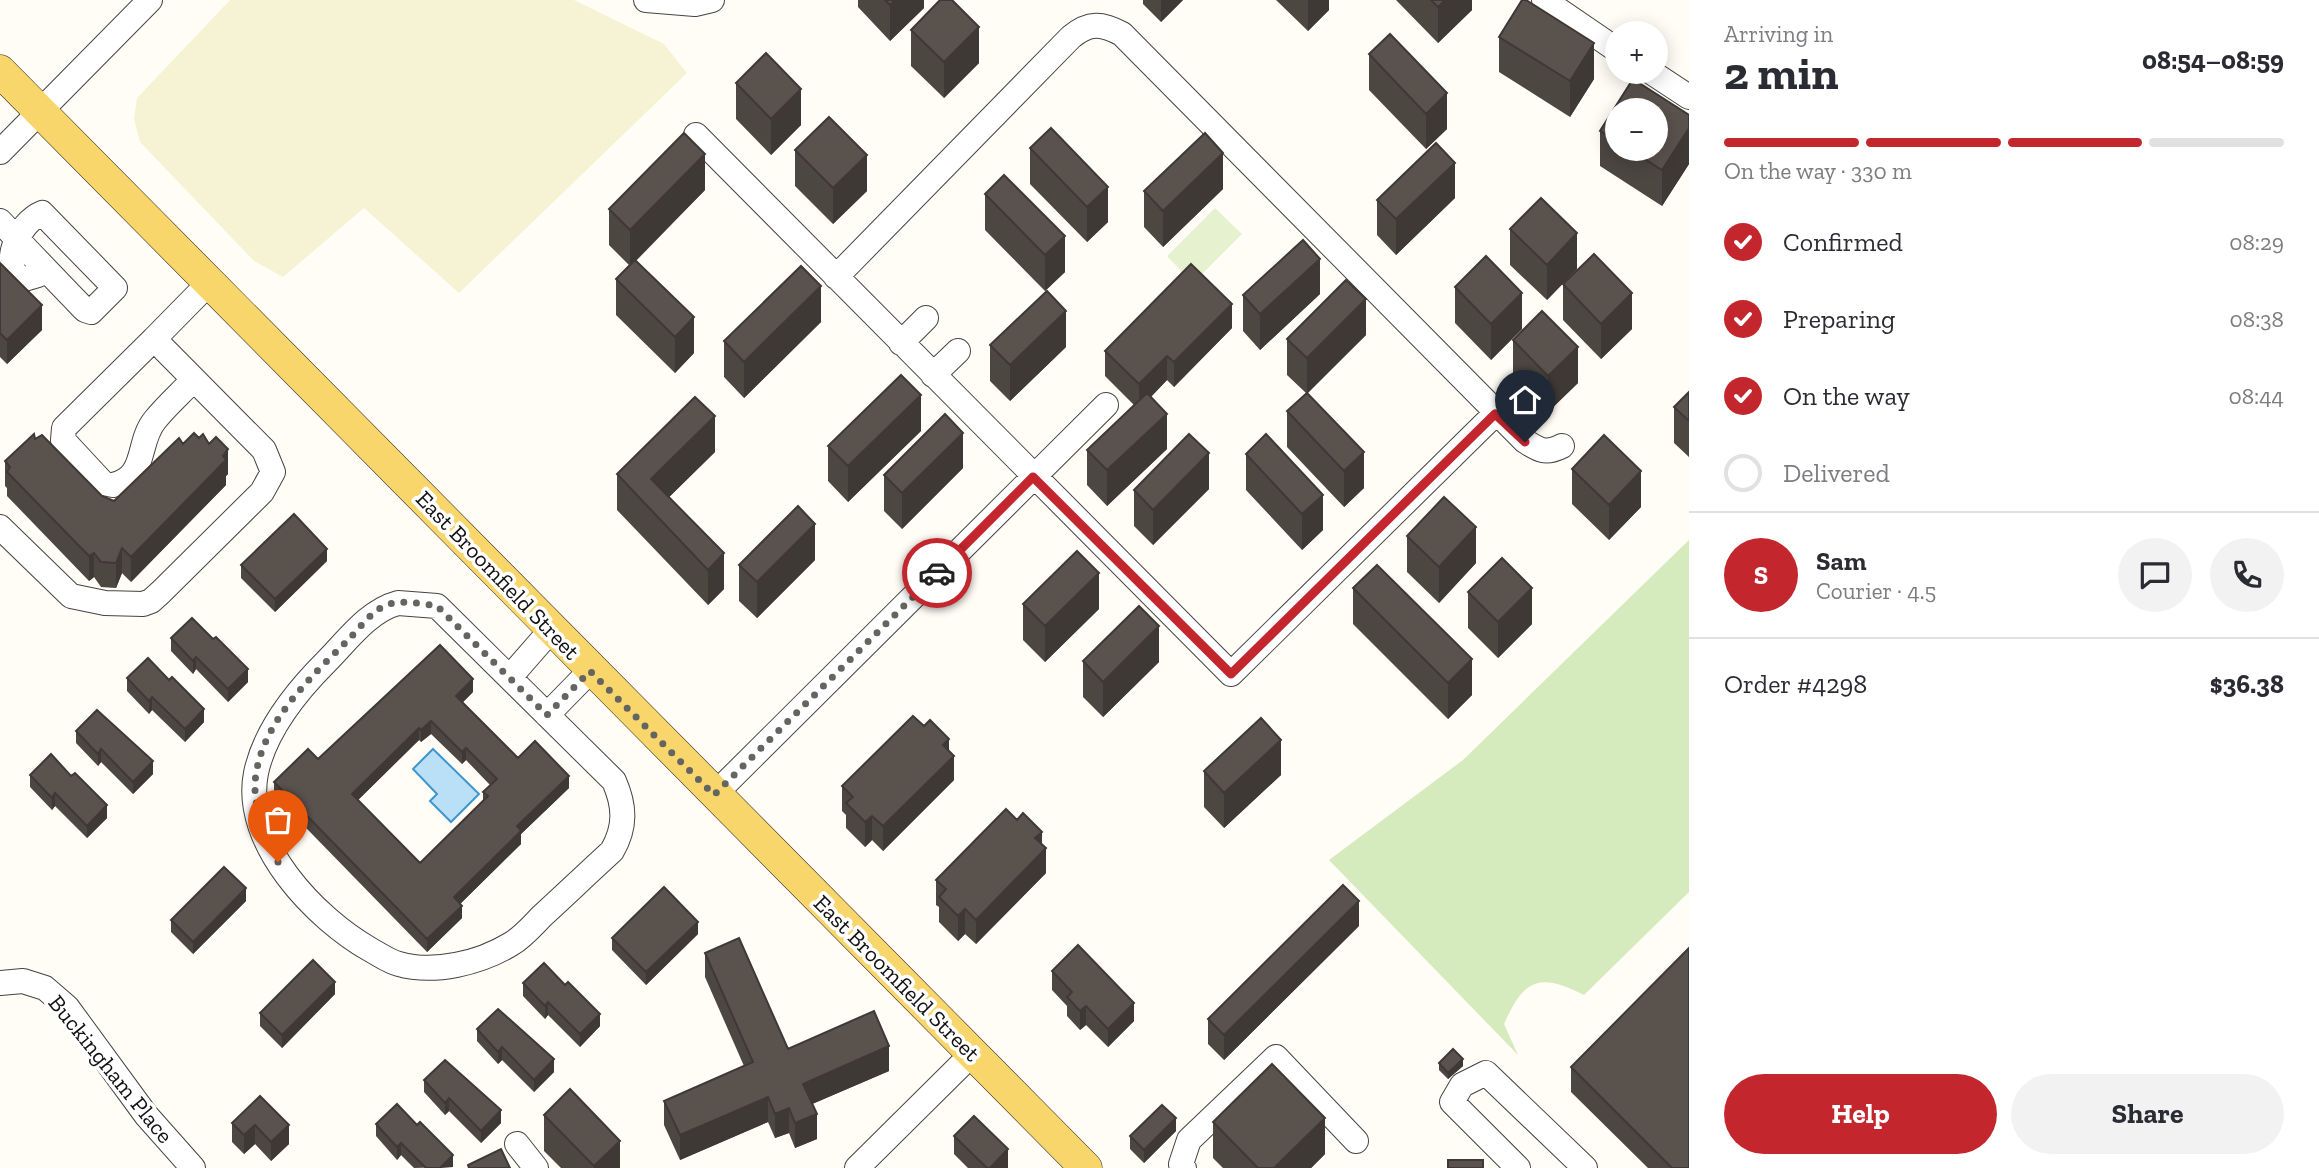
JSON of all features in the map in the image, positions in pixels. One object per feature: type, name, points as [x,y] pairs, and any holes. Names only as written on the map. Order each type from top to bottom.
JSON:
[{"type":"main road","name":"East Broomfield Street","points":[[0,71],[211,282],[590,671],[1086,1168]]},
{"type":"street","points":[[0,152],[150,0]]},
{"type":"street","points":[[646,0],[695,4],[712,0]]},
{"type":"street","points":[[1544,0],[1605,42]]},
{"type":"street","points":[[836,277],[1071,37],[1082,28],[1106,25],[1122,34],[1495,414],[1539,451],[1550,452],[1562,446]]},
{"type":"street","points":[[1668,83],[1689,97]]},
{"type":"street","points":[[696,135],[1231,674],[1495,414]]},
{"type":"street","points":[[42,213],[115,288],[91,312],[85,310],[7,229],[42,213]]},
{"type":"street","points":[[194,380],[155,420],[144,441],[139,468],[132,476],[113,485],[103,483],[63,440],[64,428],[211,282]]},
{"type":"street","points":[[901,343],[926,318]]},
{"type":"street","points":[[0,527],[71,596],[105,603],[151,601],[262,492],[273,472],[264,450],[154,339]]},
{"type":"street","points":[[933,375],[958,351]]},
{"type":"street","points":[[714,795],[1106,405]]},
{"type":"street","points":[[405,603],[437,606],[547,715],[614,781],[621,798],[621,836],[612,851],[512,944],[478,958],[432,970],[397,964],[334,926],[302,895],[278,862],[264,831],[256,803],[256,774],[270,735],[303,684],[380,608],[405,603]]},
{"type":"street","points":[[510,677],[551,630]]},
{"type":"street","points":[[547,715],[590,671]]},
{"type":"street","name":"Buckingham Place","points":[[11,982],[45,988],[67,1007],[146,1115],[193,1168]]},
{"type":"street","points":[[857,1168],[972,1054]]},
{"type":"street","points":[[1184,1168],[1181,1164],[1189,1140],[1276,1057],[1356,1141]]},
{"type":"street","points":[[1518,1168],[1452,1102],[1462,1085],[1486,1073],[1585,1168]]},
{"type":"street","points":[[516,1144],[536,1168]]},
{"type":"shaded area","points":[[230,0],[574,0],[664,44],[687,73],[459,293],[364,208],[283,277],[254,261],[140,142],[134,119],[137,98]]},
{"type":"green space","points":[[1215,208],[1242,234],[1193,283],[1167,256]]},
{"type":"green space","points":[[1689,540],[1689,892],[1584,995],[1544,982],[1526,989],[1504,1024],[1518,1055],[1329,860],[1463,760]]},
{"type":"water","points":[[433,749],[479,794],[451,822],[430,801],[437,794],[413,769]]},
{"type":"building","points":[[940,0],[952,0],[979,27],[944,62],[911,30]]},
{"type":"building","points":[[1431,0],[1445,0],[1438,7]]},
{"type":"building","points":[[1522,0],[1594,43],[1570,81],[1499,37]]},
{"type":"building","points":[[1390,34],[1447,93],[1426,114],[1369,54]]},
{"type":"building","points":[[766,53],[801,89],[771,119],[736,83]]},
{"type":"building","points":[[1630,84],[1641,84],[1663,98],[1621,98]]},
{"type":"building","points":[[1668,102],[1689,115],[1689,128],[1668,161]]},
{"type":"building","points":[[829,117],[867,155],[833,188],[795,150]]},
{"type":"building","points":[[1051,128],[1108,187],[1087,207],[1030,148]]},
{"type":"building","points":[[684,133],[705,154],[630,230],[609,209]]},
{"type":"building","points":[[1205,133],[1223,153],[1163,211],[1144,191]]},
{"type":"building","points":[[1436,143],[1455,163],[1396,219],[1377,200]]},
{"type":"building","points":[[1648,161],[1668,161],[1662,170]]},
{"type":"building","points":[[1004,175],[1065,236],[1045,255],[985,194]]},
{"type":"building","points":[[1541,198],[1577,233],[1547,265],[1510,229]]},
{"type":"building","points":[[1303,240],[1320,259],[1260,314],[1243,295]]},
{"type":"building","points":[[1594,254],[1632,293],[1601,324],[1563,284]]},
{"type":"building","points":[[1486,256],[1522,293],[1491,324],[1455,287]]},
{"type":"building","points":[[635,260],[694,317],[675,337],[616,279]]},
{"type":"building","points":[[0,263],[42,305],[7,340],[0,333]]},
{"type":"building","points":[[1191,264],[1232,304],[1174,362],[1167,356],[1139,384],[1105,351]]},
{"type":"building","points":[[801,266],[821,286],[744,362],[724,341]]},
{"type":"building","points":[[1346,280],[1366,299],[1307,358],[1287,339]]},
{"type":"building","points":[[1047,291],[1066,311],[1010,365],[990,345]]},
{"type":"building","points":[[1542,311],[1578,347],[1548,376],[1513,340]]},
{"type":"building","points":[[901,375],[921,395],[848,466],[828,446]]},
{"type":"building","points":[[1689,392],[1689,421],[1674,407]]},
{"type":"building","points":[[1147,393],[1167,414],[1107,470],[1087,450]]},
{"type":"building","points":[[1307,393],[1364,452],[1344,471],[1287,411]]},
{"type":"building","points":[[695,397],[715,416],[651,479],[724,553],[708,570],[617,474]]},
{"type":"building","points":[[945,414],[963,433],[902,493],[884,475]]},
{"type":"building","points":[[194,433],[199,438],[203,434],[209,444],[216,437],[228,449],[223,456],[226,460],[131,557],[122,548],[116,563],[101,562],[94,553],[89,556],[7,472],[10,467],[5,461],[34,434],[35,439],[42,435],[102,496],[114,501],[179,438],[183,444]]},
{"type":"building","points":[[1189,434],[1209,453],[1153,510],[1134,490]]},
{"type":"building","points":[[1266,434],[1323,495],[1302,514],[1246,454]]},
{"type":"building","points":[[1604,435],[1641,471],[1609,505],[1572,469]]},
{"type":"building","points":[[1444,497],[1476,527],[1439,567],[1407,536]]},
{"type":"building","points":[[798,506],[815,524],[757,582],[739,565]]},
{"type":"building","points":[[294,514],[327,549],[275,599],[241,565]]},
{"type":"building","points":[[1077,551],[1099,573],[1045,626],[1023,604]]},
{"type":"building","points":[[1502,558],[1532,588],[1498,622],[1468,592]]},
{"type":"building","points":[[1377,565],[1472,659],[1448,683],[1353,588]]},
{"type":"building","points":[[1139,606],[1159,626],[1103,682],[1083,661]]},
{"type":"building","points":[[192,618],[213,639],[216,637],[248,669],[228,689],[196,657],[193,661],[171,638]]},
{"type":"building","points":[[440,645],[473,679],[456,696],[518,758],[535,741],[569,776],[517,826],[521,831],[454,897],[462,906],[427,939],[274,782],[308,749],[318,759]],"holes":[[[431,721],[462,752],[466,748],[497,779],[483,792],[488,796],[420,863],[352,794],[419,728],[421,730]]]},
{"type":"building","points":[[148,658],[169,680],[172,677],[204,709],[185,729],[152,697],[149,701],[127,678]]},
{"type":"building","points":[[97,710],[153,761],[133,782],[101,749],[98,754],[76,731]]},
{"type":"building","points":[[913,716],[924,726],[930,720],[949,739],[943,745],[954,756],[883,826],[872,816],[865,822],[846,803],[853,797],[842,786]]},
{"type":"building","points":[[1261,718],[1281,740],[1224,793],[1204,771]]},
{"type":"building","points":[[51,754],[71,776],[75,773],[107,805],[87,826],[55,793],[52,798],[30,775]]},
{"type":"building","points":[[1006,809],[1017,820],[1023,813],[1042,832],[1035,838],[1046,848],[976,920],[965,909],[958,916],[939,897],[946,889],[936,880]]},
{"type":"building","points":[[224,867],[246,888],[193,942],[171,920]]},
{"type":"building","points":[[1343,885],[1359,901],[1224,1035],[1208,1019]]},
{"type":"building","points":[[664,887],[698,922],[646,972],[612,938]]},
{"type":"building","points":[[739,938],[788,1049],[874,1011],[889,1046],[803,1084],[817,1114],[795,1123],[789,1108],[775,1114],[768,1097],[680,1135],[664,1101],[753,1062],[705,953]]},
{"type":"building","points":[[1078,945],[1134,1003],[1108,1029],[1086,1006],[1080,1011],[1067,997],[1072,992],[1052,971]]},
{"type":"building","points":[[1689,948],[1689,1168],[1672,1168],[1571,1067]]},
{"type":"building","points":[[313,960],[335,982],[282,1035],[260,1013]]},
{"type":"building","points":[[544,963],[565,985],[568,982],[600,1014],[580,1034],[548,1002],[545,1006],[523,983]]},
{"type":"building","points":[[498,1009],[554,1059],[534,1080],[502,1047],[498,1052],[477,1029]]},
{"type":"building","points":[[1453,1049],[1463,1059],[1448,1073],[1439,1063]]},
{"type":"building","points":[[445,1060],[501,1110],[481,1131],[449,1098],[445,1103],[424,1080]]},
{"type":"building","points":[[1272,1064],[1325,1118],[1274,1168],[1258,1168],[1213,1122]]},
{"type":"building","points":[[570,1089],[620,1141],[594,1166],[544,1115]]},
{"type":"building","points":[[260,1096],[289,1125],[271,1142],[255,1125],[244,1135],[232,1123]]},
{"type":"building","points":[[397,1104],[417,1125],[420,1122],[453,1155],[440,1168],[426,1168],[401,1143],[397,1147],[376,1124]]},
{"type":"building","points":[[1162,1105],[1176,1118],[1144,1150],[1130,1136]]},
{"type":"building","points":[[974,1116],[1008,1149],[990,1168],[954,1136]]},
{"type":"building","points":[[501,1149],[510,1168],[469,1168],[468,1165]]},
{"type":"building","points":[[1448,1160],[1483,1160],[1483,1168],[1448,1168]]},
{"type":"way so far","points":[[278,862],[264,831],[256,803],[256,774],[270,735],[303,684],[380,608],[398,603],[437,606],[547,715],[590,671],[714,795],[937,573]]},
{"type":"route","points":[[937,573],[1033,477],[1231,674],[1495,414],[1525,442]]}]
